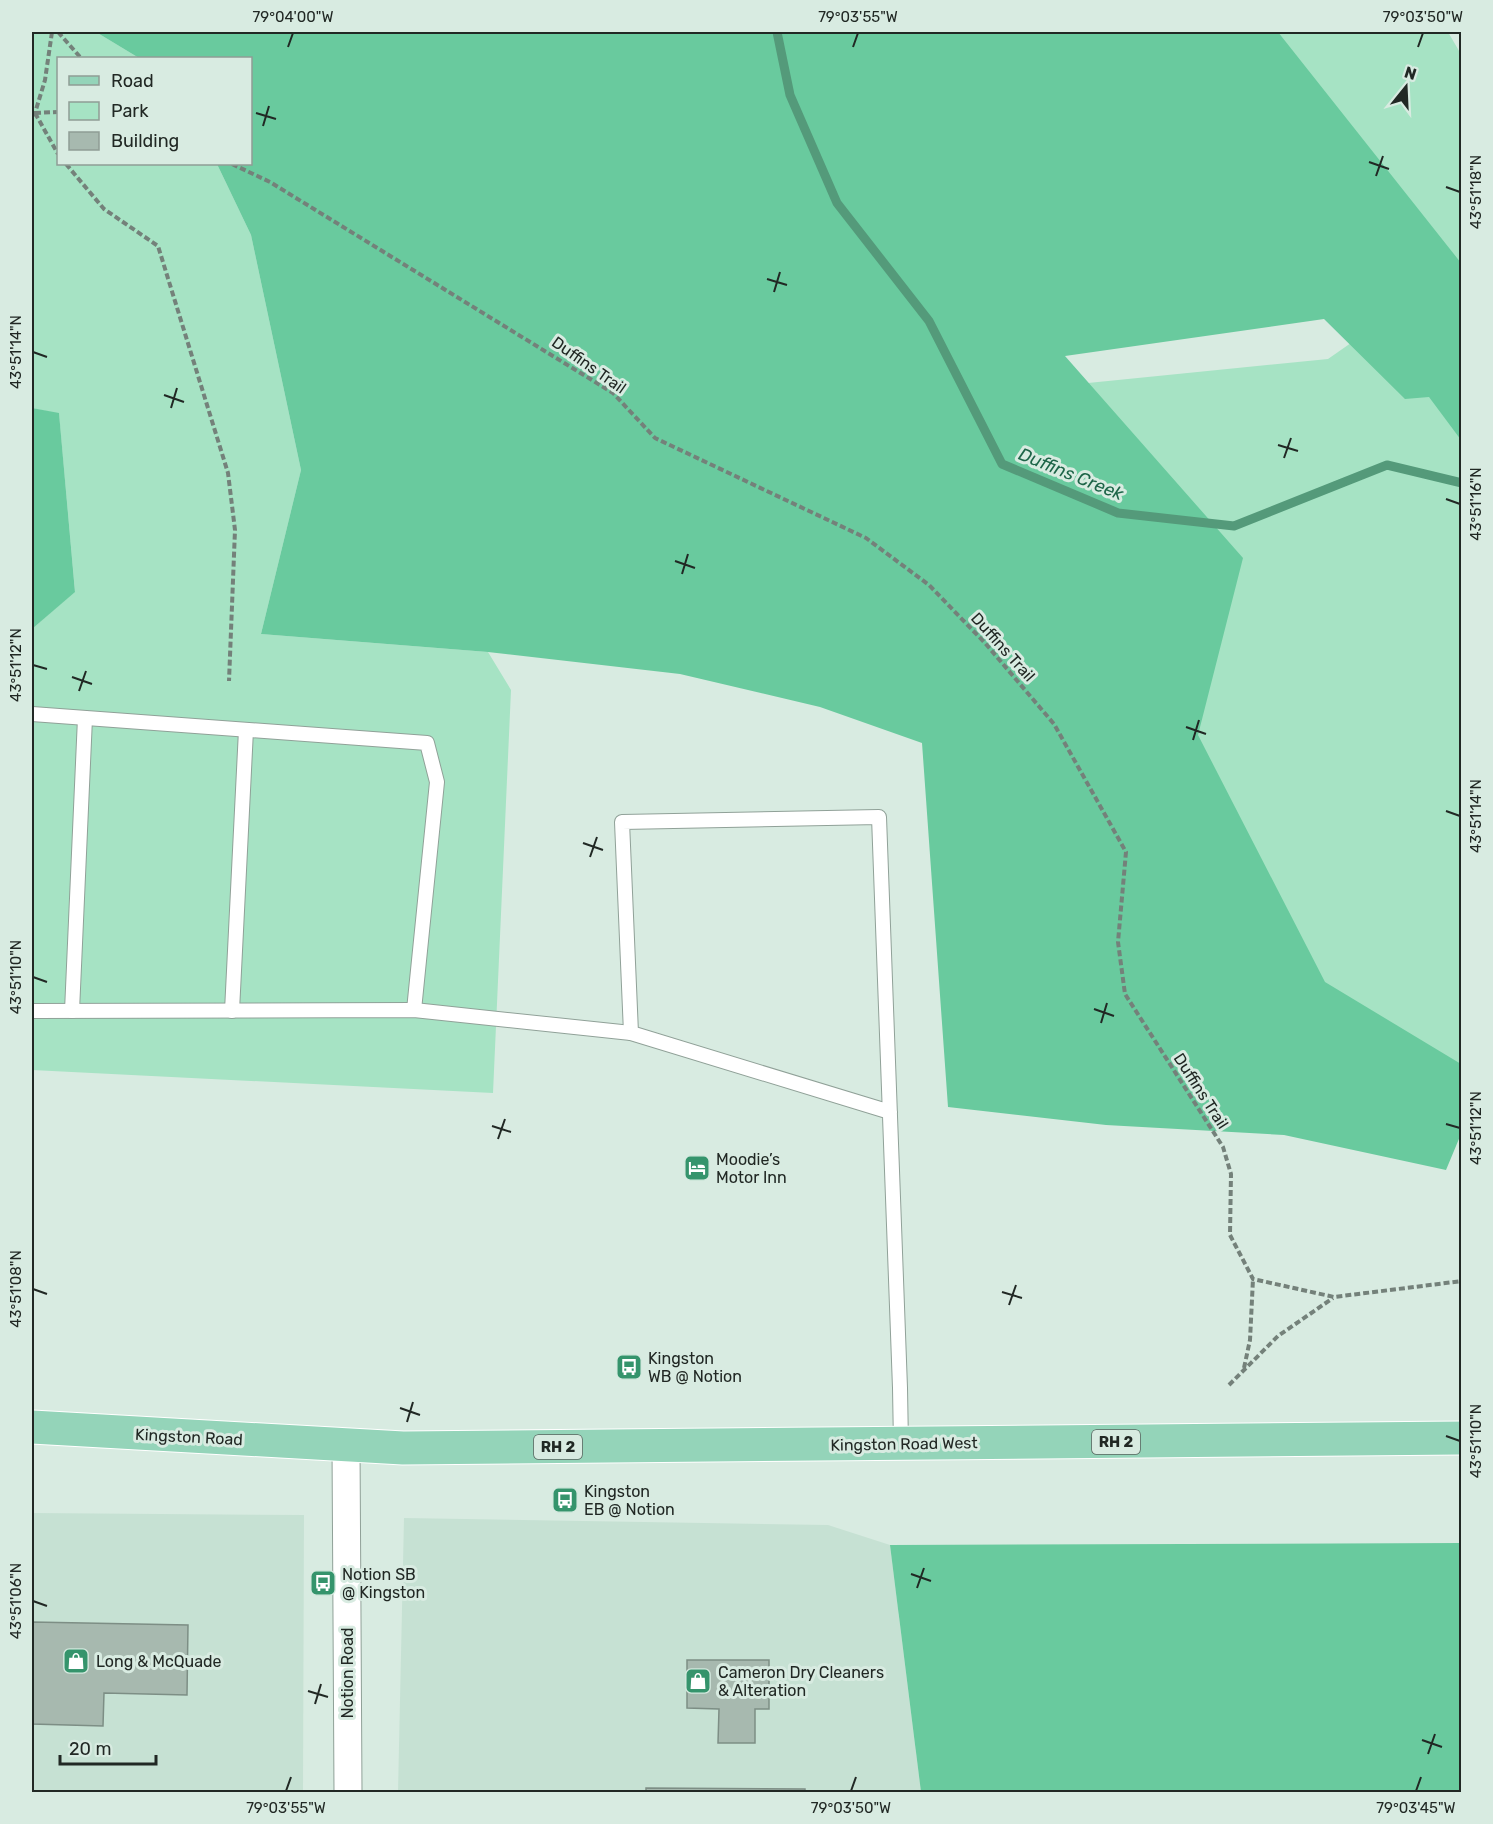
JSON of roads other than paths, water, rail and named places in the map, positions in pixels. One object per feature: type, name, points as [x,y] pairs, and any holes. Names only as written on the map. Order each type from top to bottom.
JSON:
[{"type":"main road","name":"Kingston Road","points":[[32,1427],[346,1445]]},
{"type":"main road","name":"Kingston Road West","points":[[346,1445],[403,1448],[1461,1438]]},
{"type":"street","name":"Notion Road","points":[[346,1445],[348,1792]]},
{"type":"lane","points":[[32,714],[427,743],[437,782],[414,1010]]},
{"type":"lane","points":[[72,1011],[85,718]]},
{"type":"lane","points":[[232,1011],[246,730]]},
{"type":"lane","points":[[631,1033],[622,822],[879,817],[901,1444]]},
{"type":"lane","points":[[32,1011],[414,1010],[631,1033],[890,1112]]},
{"type":"waterway","name":"Duffins Creek","points":[[777,32],[790,95],[837,203],[929,321],[1002,464],[1118,513],[1234,526],[1387,465],[1462,483]]},
{"type":"place","name":"Moodie’s Motor Inn","points":[[697,1168]]},
{"type":"place","name":"Kingston WB @ Notion","points":[[629,1367]]},
{"type":"place","name":"Kingston EB @ Notion","points":[[565,1500]]},
{"type":"place","name":"Notion SB @ Kingston","points":[[323,1583]]},
{"type":"place","name":"Long & McQuade","points":[[76,1661]]},
{"type":"place","name":"Cameron Dry Cleaners & Alteration","points":[[698,1681]]}]
